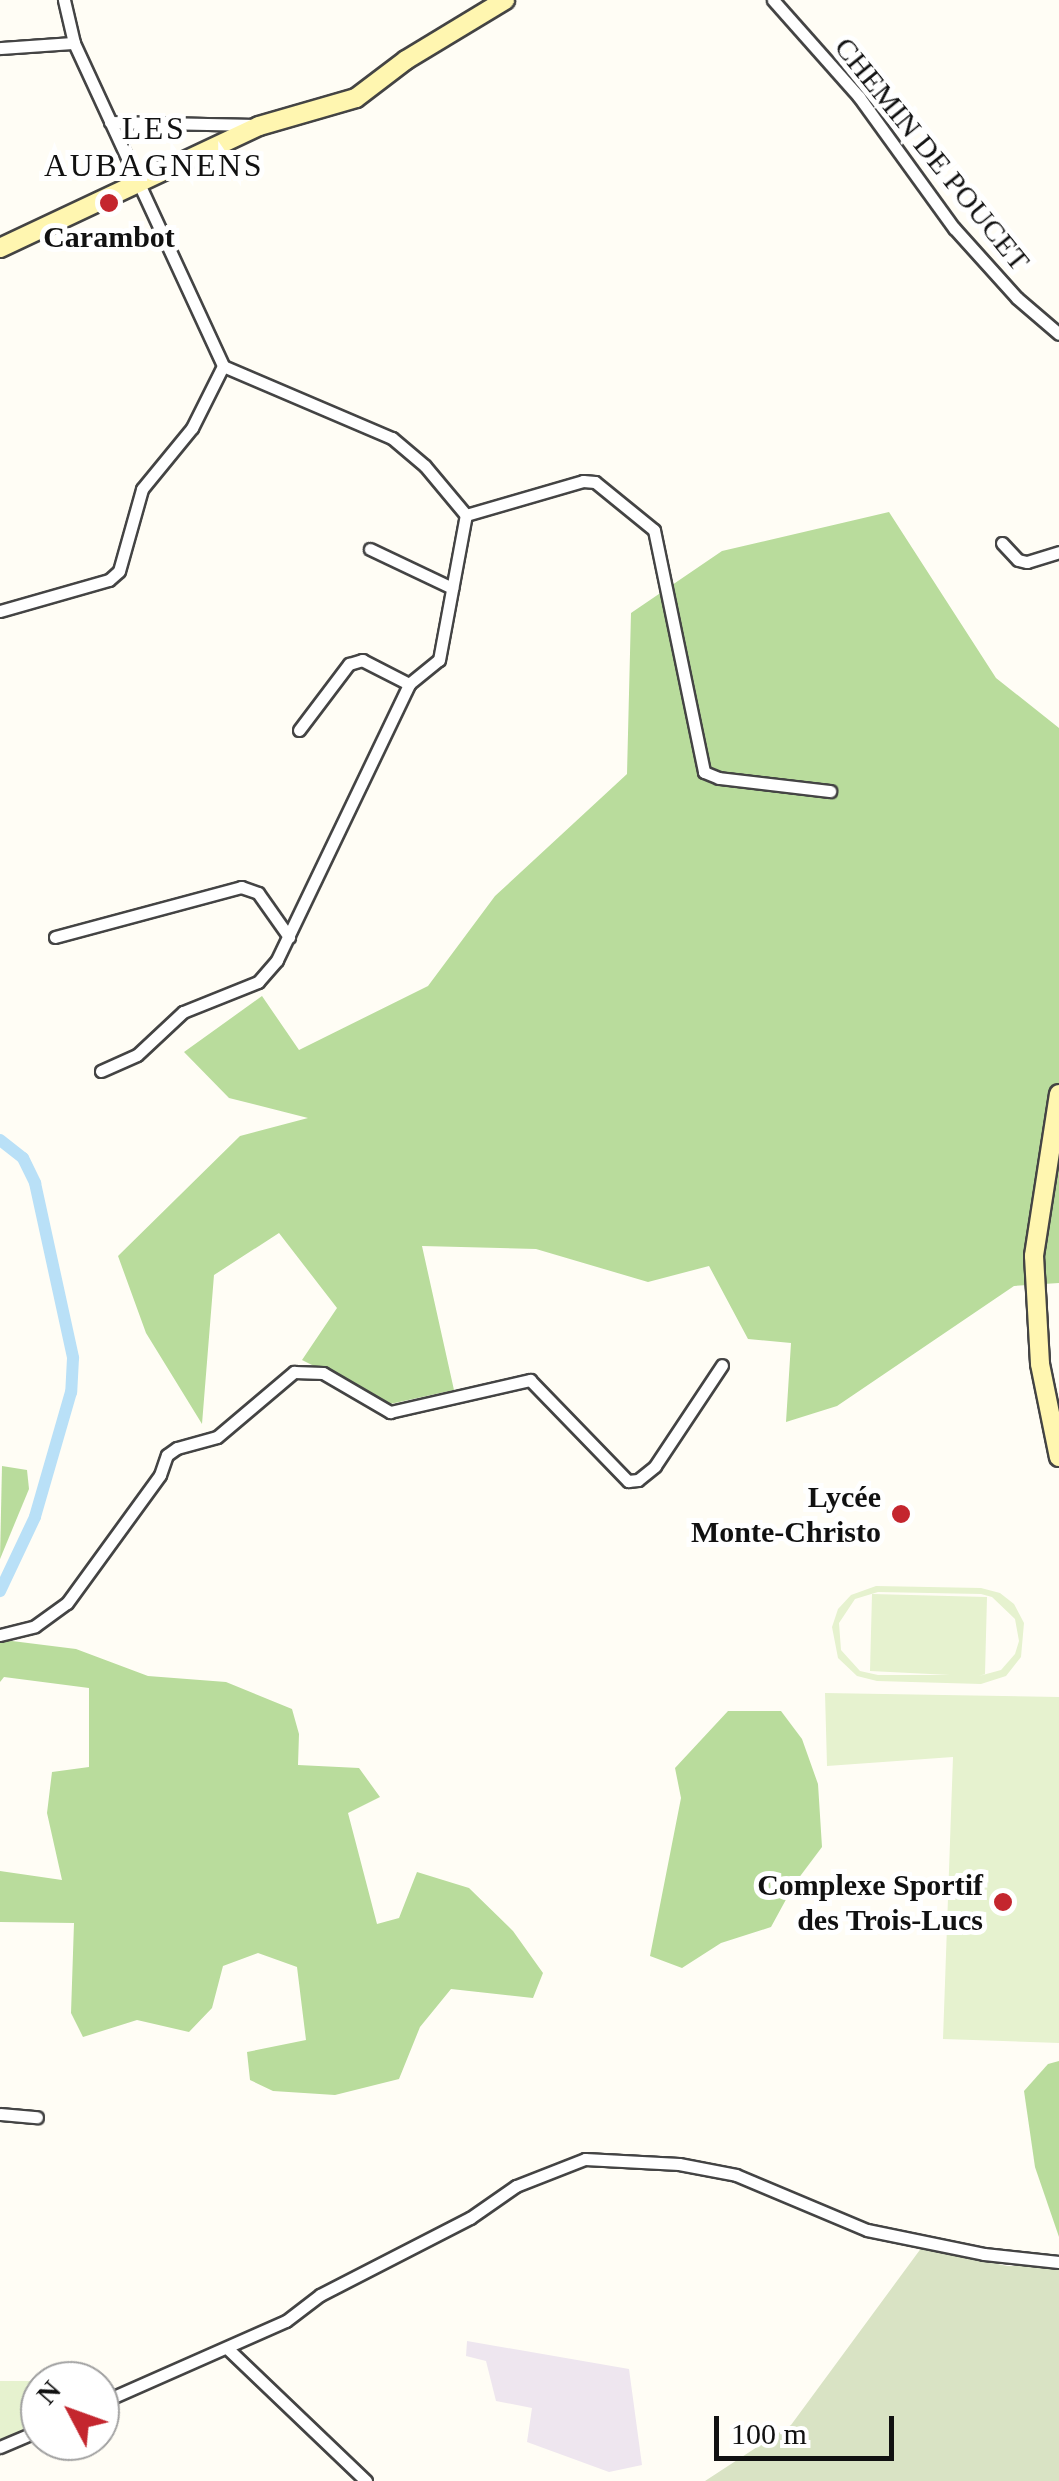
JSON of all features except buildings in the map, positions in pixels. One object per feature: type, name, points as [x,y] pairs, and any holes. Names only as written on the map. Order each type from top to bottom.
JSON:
[{"type":"street","points":[[64,0],[74,43],[223,366],[392,438],[425,466],[466,515]]},
{"type":"street","points":[[0,248],[259,126],[356,98],[406,60],[505,0]]},
{"type":"street","name":"CHEMIN DE POUCET","points":[[772,0],[859,97],[954,228],[1017,298],[1059,334]]},
{"type":"street","points":[[0,48],[74,43]]},
{"type":"street","points":[[110,122],[236,121],[259,126]]},
{"type":"street","points":[[0,611],[109,580],[119,571],[142,489],[192,428],[223,366]]},
{"type":"street","points":[[466,515],[590,480],[638,514],[654,530],[667,578],[704,772],[719,778],[830,791]]},
{"type":"street","points":[[101,1071],[137,1055],[182,1012],[258,982],[288,937],[409,684],[439,660],[466,515]]},
{"type":"street","points":[[1002,544],[1018,560],[1027,562],[1059,552]]},
{"type":"street","points":[[370,549],[452,588]]},
{"type":"street","points":[[299,730],[350,664],[362,660],[409,684]]},
{"type":"street","points":[[55,937],[241,887],[258,892],[288,937]]},
{"type":"street","points":[[1059,1094],[1038,1248],[1059,1417]]},
{"type":"street","points":[[1038,1248],[1034,1256],[1040,1364],[1059,1457]]},
{"type":"street","points":[[0,1635],[35,1626],[68,1603],[160,1474],[167,1455],[177,1448],[216,1437],[294,1372],[323,1373],[390,1412],[530,1380],[628,1481],[638,1480],[655,1466],[722,1365]]},
{"type":"street","points":[[0,2114],[37,2117]]},
{"type":"street","points":[[120,2395],[286,2321],[336,2286],[470,2218],[516,2186],[585,2159],[666,2162],[736,2176],[868,2230],[984,2254],[1059,2262]]},
{"type":"street","points":[[228,2349],[366,2481]]},
{"type":"shaded area","points":[[467,2341],[629,2369],[642,2465],[609,2472],[527,2442],[532,2408],[496,2401],[486,2361],[466,2356]]},
{"type":"green space","points":[[889,512],[996,678],[1059,728],[1059,1283],[1014,1286],[837,1406],[786,1422],[791,1343],[748,1339],[709,1266],[648,1282],[536,1249],[422,1246],[454,1390],[390,1404],[302,1360],[337,1308],[279,1233],[214,1275],[202,1424],[146,1333],[118,1256],[240,1136],[308,1118],[229,1098],[184,1052],[262,996],[299,1050],[428,986],[495,896],[627,774],[631,613],[722,551]]},
{"type":"green space","points":[[2,1466],[27,1470],[29,1489],[0,1559]]},
{"type":"green space","points":[[876,1586],[981,1588],[1000,1593],[1014,1604],[1024,1623],[1021,1657],[1006,1676],[981,1684],[877,1681],[857,1676],[838,1658],[832,1627],[838,1609],[851,1595]],"holes":[[[878,1592],[992,1597],[1015,1619],[1019,1641],[1015,1654],[1001,1670],[979,1676],[985,1674],[987,1597],[872,1594],[870,1671],[950,1675],[878,1675],[860,1671],[841,1650],[839,1623],[855,1599]]]},
{"type":"green space","points":[[0,1642],[76,1649],[148,1676],[226,1682],[292,1709],[299,1734],[298,1765],[359,1768],[380,1797],[348,1813],[377,1924],[399,1918],[417,1872],[469,1888],[513,1931],[543,1973],[533,1998],[451,1989],[420,2027],[399,2079],[335,2095],[273,2091],[250,2080],[247,2052],[306,2040],[297,1967],[258,1953],[223,1966],[212,2008],[189,2032],[137,2020],[83,2037],[71,2013],[74,1923],[0,1922],[0,1871],[62,1880],[47,1813],[52,1772],[89,1767],[89,1688],[4,1677],[0,1682]]},
{"type":"green space","name":"Complexe Sportif des Trois-Lucs","points":[[825,1693],[1059,1697],[1059,2043],[943,2039],[953,1757],[827,1766]]},
{"type":"green space","points":[[728,1711],[781,1711],[802,1739],[818,1784],[822,1847],[795,1883],[771,1927],[721,1943],[682,1968],[650,1956],[681,1798],[675,1768]]},
{"type":"green space","points":[[1059,2061],[1059,2237],[1035,2167],[1024,2091],[1048,2064]]},
{"type":"green space","points":[[922,2247],[1007,2266],[1059,2266],[1059,2481],[705,2481],[791,2425]]},
{"type":"green space","points":[[0,2381],[20,2381],[20,2434],[0,2442]]},
{"type":"waterway","points":[[0,1140],[23,1158],[35,1183],[73,1358],[71,1392],[35,1517],[0,1591]]},
{"type":"place","name":"Carambot","points":[[109,203]]},
{"type":"place","name":"Lycée Monte-Christo","points":[[901,1514]]},
{"type":"place","name":"Complexe Sportif des Trois-Lucs","points":[[1003,1902]]},
{"type":"district","name":"LES AUBAGNENS","points":[[154,148]]}]
